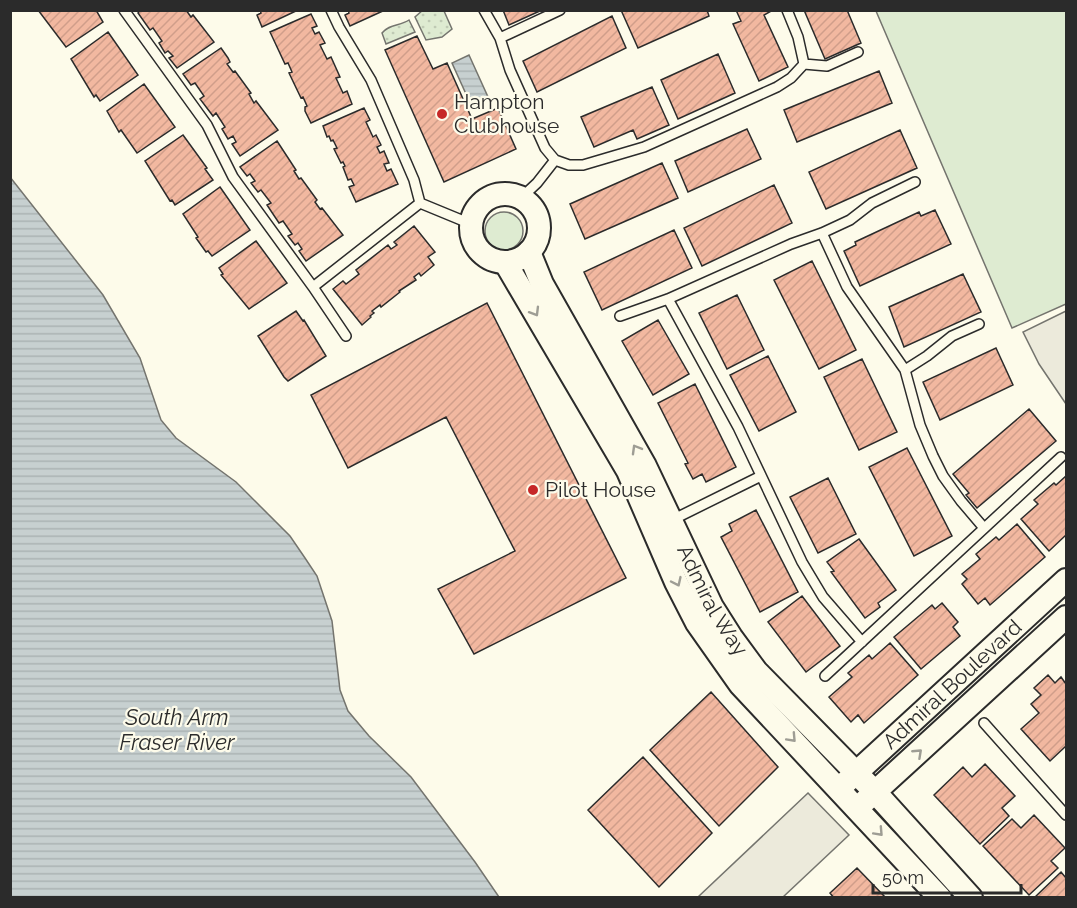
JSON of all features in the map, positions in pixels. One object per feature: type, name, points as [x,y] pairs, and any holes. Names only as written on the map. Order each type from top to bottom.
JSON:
[{"type":"street","points":[[500,194],[522,198],[530,205],[538,223],[535,243],[522,257],[505,262],[494,260],[476,246],[471,224],[474,213],[480,204],[500,194]]},
{"type":"street","name":"Admiral Way","points":[[529,252],[542,284],[645,466],[663,524],[676,582],[697,623],[756,671],[856,773],[971,897]]},
{"type":"street","name":"Admiral Way","points":[[505,262],[628,471],[663,524]]},
{"type":"street","name":"Admiral Boulevard","points":[[839,789],[1066,580]]},
{"type":"street","name":"Admiral Boulevard","points":[[857,808],[1066,617]]},
{"type":"street","name":"Admiral Way","points":[[723,643],[740,684],[940,897]]},
{"type":"lane","points":[[124,10],[207,125],[233,177],[346,336]]},
{"type":"lane","points":[[331,10],[370,80],[414,180],[420,203]]},
{"type":"lane","points":[[484,10],[500,38],[510,70],[545,148],[555,160],[569,165],[583,165],[644,147],[777,87],[791,78],[804,64]]},
{"type":"lane","points":[[500,38],[560,10]]},
{"type":"lane","points":[[787,10],[798,37],[804,64]]},
{"type":"lane","points":[[804,64],[827,66],[858,52]]},
{"type":"lane","points":[[522,198],[555,160]]},
{"type":"lane","points":[[620,316],[668,299],[791,244],[822,233],[850,220],[872,203],[915,182]]},
{"type":"lane","points":[[313,287],[420,203]]},
{"type":"lane","points":[[420,203],[471,224]]},
{"type":"lane","points":[[822,233],[847,287],[905,370],[920,425],[933,456],[949,485],[984,528]]},
{"type":"lane","points":[[668,299],[738,427],[802,562],[822,597],[862,642]]},
{"type":"lane","points":[[905,370],[952,336],[979,324]]},
{"type":"lane","points":[[825,676],[1061,457]]},
{"type":"lane","points":[[663,524],[761,476]]},
{"type":"lane","points":[[984,723],[1066,815]]},
{"type":"green space","points":[[423,10],[444,11],[452,29],[442,37],[426,40],[415,17]]},
{"type":"green space","points":[[876,11],[1066,11],[1066,304],[1012,328]]},
{"type":"green space","points":[[409,20],[415,32],[386,44],[382,33],[388,28]]},
{"type":"green space","points":[[504,212],[518,217],[523,231],[518,245],[504,250],[490,245],[485,231],[490,217]]},
{"type":"shaded area","points":[[1066,311],[1066,404],[1039,364],[1023,332]]},
{"type":"shaded area","points":[[808,793],[849,835],[783,897],[698,897]]},
{"type":"water","points":[[469,55],[488,97],[471,105],[452,63]]},
{"type":"water","name":"South Arm Fraser River","points":[[10,177],[103,295],[140,358],[161,420],[176,438],[236,482],[290,536],[305,558],[317,576],[332,621],[340,690],[348,711],[369,736],[411,777],[499,897],[11,897]]},
{"type":"building","points":[[38,10],[96,10],[103,22],[66,47]]},
{"type":"building","points":[[140,10],[186,10],[191,17],[193,15],[214,42],[177,68],[169,58],[173,56],[168,51],[165,53],[159,43],[162,41],[153,28],[150,30],[138,13]]},
{"type":"building","points":[[260,10],[298,10],[262,27],[257,15],[261,13]]},
{"type":"building","points":[[348,10],[385,10],[350,26],[345,15],[349,13]]},
{"type":"building","points":[[503,10],[542,10],[509,25]]},
{"type":"building","points":[[621,10],[707,10],[709,16],[638,48]]},
{"type":"building","points":[[736,10],[773,10],[764,15],[788,67],[759,81],[733,24],[741,21]]},
{"type":"building","points":[[804,10],[847,10],[861,43],[825,59]]},
{"type":"building","points":[[311,14],[317,26],[312,28],[315,34],[319,32],[325,43],[320,45],[327,59],[331,57],[340,77],[336,78],[343,93],[347,91],[352,104],[311,123],[305,111],[307,106],[289,73],[292,72],[288,63],[285,64],[270,32]]},
{"type":"building","points":[[612,16],[626,48],[537,92],[523,61]]},
{"type":"building","points":[[108,32],[138,75],[100,101],[96,95],[94,97],[71,59]]},
{"type":"building","name":"Hampton Clubhouse","points":[[417,36],[433,69],[447,63],[472,119],[498,108],[516,149],[444,182],[385,50]]},
{"type":"building","points":[[221,48],[230,62],[227,64],[251,93],[249,94],[254,103],[256,101],[278,130],[240,156],[232,144],[236,142],[233,136],[228,139],[222,129],[225,127],[216,113],[213,116],[200,99],[204,96],[195,83],[191,85],[183,74]]},
{"type":"building","points":[[718,54],[735,93],[678,119],[661,80]]},
{"type":"building","points":[[879,71],[892,103],[797,142],[784,110]]},
{"type":"building","points":[[144,84],[175,127],[137,153],[121,130],[119,132],[107,111]]},
{"type":"building","points":[[652,87],[669,125],[637,139],[633,130],[594,147],[581,117]]},
{"type":"building","points":[[364,108],[370,120],[366,122],[373,137],[376,135],[381,145],[377,147],[380,153],[384,151],[389,163],[384,164],[387,171],[391,169],[398,184],[356,202],[349,187],[354,185],[351,179],[348,180],[343,167],[345,166],[334,149],[337,148],[333,140],[327,137],[323,126]]},
{"type":"building","points":[[747,129],[761,159],[688,192],[675,161]]},
{"type":"building","points":[[900,130],[917,168],[826,209],[809,172]]},
{"type":"building","points":[[183,135],[213,180],[175,205],[172,200],[170,201],[145,161]]},
{"type":"building","points":[[277,141],[296,170],[294,171],[299,179],[301,178],[317,200],[315,202],[343,235],[306,261],[299,251],[302,249],[298,243],[295,245],[288,236],[292,234],[283,221],[279,223],[267,205],[271,203],[261,190],[258,192],[251,183],[255,181],[250,174],[247,176],[240,167]]},
{"type":"building","points":[[662,163],[678,198],[585,239],[570,204]]},
{"type":"building","points":[[774,185],[792,223],[702,266],[684,228]]},
{"type":"building","points":[[220,187],[250,230],[212,256],[208,251],[206,252],[196,238],[198,237],[183,214]]},
{"type":"building","points":[[935,210],[951,244],[860,286],[844,251],[856,245],[855,242],[919,212],[921,216]]},
{"type":"building","points":[[414,226],[435,252],[428,257],[434,265],[421,276],[419,273],[414,277],[416,280],[381,307],[380,305],[372,311],[374,313],[362,325],[333,289],[343,281],[346,284],[359,274],[356,270],[388,245],[391,249],[397,245],[394,242]]},
{"type":"building","points":[[674,230],[692,268],[602,310],[584,272]]},
{"type":"building","points":[[256,241],[287,283],[249,309],[221,275],[223,274],[219,268]]},
{"type":"building","points":[[812,261],[856,350],[819,369],[774,280]]},
{"type":"building","points":[[963,274],[981,312],[904,347],[889,307]]},
{"type":"building","points":[[737,295],[764,350],[727,369],[699,313]]},
{"type":"building","name":"Pilot House","points":[[487,303],[626,578],[474,654],[438,589],[515,551],[446,417],[348,468],[311,395]]},
{"type":"building","points":[[296,311],[326,356],[288,381],[258,336]]},
{"type":"building","points":[[658,320],[689,374],[653,395],[622,341]]},
{"type":"building","points":[[996,348],[1013,385],[940,420],[923,382]]},
{"type":"building","points":[[768,356],[796,412],[759,431],[730,375]]},
{"type":"building","points":[[862,359],[897,432],[859,450],[824,377]]},
{"type":"building","points":[[695,384],[736,467],[706,482],[702,474],[693,479],[685,464],[688,463],[658,403]]},
{"type":"building","points":[[1029,409],[1056,441],[977,508],[966,495],[969,493],[953,474]]},
{"type":"building","points":[[907,448],[952,536],[914,556],[869,467]]},
{"type":"building","points":[[1066,476],[1066,535],[1049,551],[1021,519],[1038,504],[1034,500]]},
{"type":"building","points":[[828,478],[856,534],[818,553],[790,497]]},
{"type":"building","points":[[756,510],[798,592],[760,612],[721,537],[732,531],[729,524]]},
{"type":"building","points":[[1017,524],[1045,557],[990,605],[985,598],[978,604],[962,584],[967,579],[962,574],[980,559],[976,554],[996,537],[999,540]]},
{"type":"building","points":[[859,539],[896,590],[878,603],[880,607],[865,618],[831,572],[834,571],[827,562]]},
{"type":"building","points":[[802,596],[840,646],[806,672],[768,622]]},
{"type":"building","points":[[942,603],[958,622],[953,627],[960,636],[921,669],[894,637],[932,605],[935,609]]},
{"type":"building","points":[[890,643],[918,675],[864,723],[858,715],[851,722],[829,697],[852,677],[848,673],[869,655],[872,659]]},
{"type":"building","points":[[1048,675],[1055,683],[1061,677],[1066,684],[1066,746],[1050,761],[1021,729],[1039,713],[1031,704],[1041,695],[1034,688]]},
{"type":"building","points":[[711,692],[778,767],[719,826],[650,750]]},
{"type":"building","points":[[643,757],[712,833],[659,887],[588,810]]},
{"type":"building","points":[[985,764],[1015,796],[1002,808],[1009,816],[980,844],[934,795],[963,767],[972,777]]},
{"type":"building","points":[[1034,815],[1065,848],[1051,861],[1058,868],[1029,895],[983,846],[1012,819],[1021,828]]},
{"type":"building","points":[[857,868],[884,896],[883,898],[834,898],[830,893]]},
{"type":"building","points":[[1061,872],[1066,878],[1066,898],[1034,898]]},
{"type":"place","name":"Hampton Clubhouse","points":[[442,114]]},
{"type":"place","name":"Pilot House","points":[[533,490]]}]
